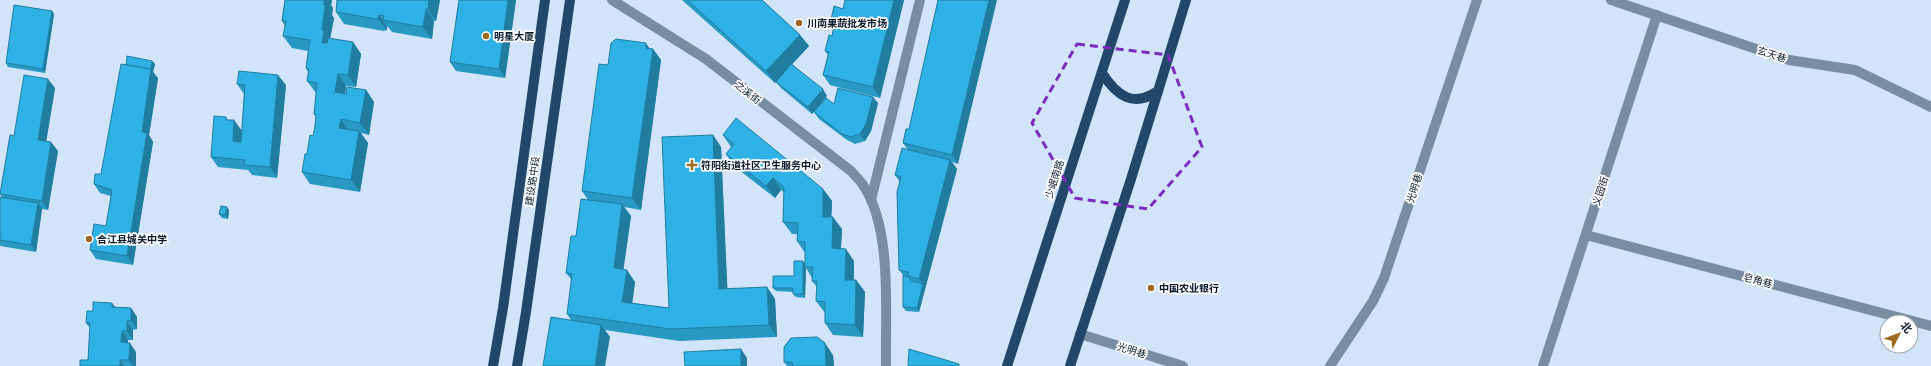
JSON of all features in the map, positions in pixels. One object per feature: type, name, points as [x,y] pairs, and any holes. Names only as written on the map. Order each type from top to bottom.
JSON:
[{"type":"main road","name":"建设路中段","points":[[493,366],[505,293],[545,0]]},
{"type":"main road","name":"建设路中段","points":[[517,366],[570,0]]},
{"type":"main road","name":"少岷南路","points":[[1007,366],[1125,0]]},
{"type":"main road","points":[[1070,366],[1186,0]]},
{"type":"main road","points":[[1102,73],[1110,86],[1126,98],[1138,100],[1148,98],[1158,91]]},
{"type":"street","name":"之溪街","points":[[612,0],[706,59],[845,166],[863,185],[871,200],[880,230],[883,255],[886,366]]},
{"type":"street","points":[[871,200],[920,0]]},
{"type":"street","name":"光明巷","points":[[1330,366],[1373,301],[1384,278],[1476,0]]},
{"type":"street","name":"玄天巷","points":[[1611,0],[1789,60],[1856,70],[1931,107]]},
{"type":"street","name":"义园街","points":[[1543,366],[1657,16]]},
{"type":"street","name":"皂角巷","points":[[1586,235],[1931,326]]},
{"type":"street","name":"光明巷","points":[[1080,334],[1183,366]]},
{"type":"highlighted area","points":[[1077,44],[1168,55],[1202,147],[1148,209],[1075,198],[1032,123]]},
{"type":"building","points":[[285,0],[324,0],[325,6],[322,30],[324,31],[322,43],[327,43],[328,38],[353,42],[348,75],[338,74],[335,92],[346,94],[347,87],[366,90],[360,123],[341,119],[339,128],[359,131],[351,180],[302,172],[310,135],[313,136],[315,127],[316,115],[314,114],[317,83],[307,81],[309,69],[306,68],[310,40],[283,36],[286,21],[282,21]]},
{"type":"building","points":[[337,0],[429,0],[423,27],[383,20],[384,16],[379,15],[378,19],[376,19],[336,12]]},
{"type":"building","name":"明星大厦","points":[[459,0],[508,0],[499,69],[450,62]]},
{"type":"building","points":[[687,0],[762,0],[800,35],[766,71]]},
{"type":"building","points":[[845,0],[894,0],[873,87],[823,75],[829,52],[825,51],[829,35],[832,36],[835,21],[831,20],[834,6],[843,9]]},
{"type":"building","points":[[938,0],[989,0],[952,155],[903,143],[906,129],[909,129]]},
{"type":"building","points":[[14,5],[52,11],[43,69],[6,63]]},
{"type":"building","points":[[616,39],[646,43],[646,48],[653,49],[632,198],[582,191],[599,64],[608,65],[611,43]]},
{"type":"building","points":[[127,56],[152,61],[151,69],[126,65]]},
{"type":"building","points":[[121,64],[151,69],[142,132],[147,133],[127,256],[90,250],[94,224],[106,226],[112,190],[94,184],[95,174],[101,174]]},
{"type":"building","points":[[791,64],[823,89],[808,107],[776,82]]},
{"type":"building","points":[[239,71],[278,75],[270,167],[244,165],[245,160],[211,157],[214,116],[226,117],[226,120],[234,120],[233,141],[241,142],[245,85],[237,84]]},
{"type":"building","points":[[24,75],[48,79],[38,140],[51,142],[42,201],[0,194],[10,135],[14,136]]},
{"type":"building","points":[[838,88],[873,97],[866,124],[860,134],[851,137],[842,134],[814,112],[826,98],[834,104]]},
{"type":"building","points":[[736,118],[823,189],[823,217],[833,217],[832,248],[846,249],[845,280],[856,280],[855,325],[825,323],[825,302],[816,301],[817,281],[812,281],[813,267],[805,267],[805,242],[797,241],[798,223],[783,222],[784,187],[773,178],[766,186],[726,154],[734,144],[723,135]]},
{"type":"building","points":[[713,135],[719,289],[767,287],[769,325],[670,329],[567,314],[572,274],[566,273],[571,236],[576,236],[581,199],[622,204],[614,268],[627,270],[622,302],[669,308],[662,137]]},
{"type":"building","points":[[902,148],[950,160],[919,279],[908,276],[908,272],[899,270],[897,192],[901,177],[895,175]]},
{"type":"building","points":[[0,197],[38,203],[31,245],[0,240]]},
{"type":"building","points":[[221,206],[227,207],[225,215],[219,214]]},
{"type":"building","points":[[794,261],[803,261],[803,294],[793,294],[793,288],[773,288],[773,276],[794,276]]},
{"type":"building","points":[[903,275],[912,281],[923,284],[917,308],[903,307]]},
{"type":"building","points":[[93,302],[112,303],[112,307],[131,308],[131,320],[127,321],[127,331],[122,331],[121,342],[130,343],[129,360],[120,360],[120,366],[80,366],[80,360],[88,360],[90,323],[86,323],[87,311],[93,311]]},
{"type":"building","points":[[551,317],[601,325],[595,366],[543,366]]},
{"type":"building","points":[[817,337],[825,343],[826,366],[793,366],[792,362],[784,362],[784,347],[791,338]]},
{"type":"building","points":[[741,349],[741,366],[685,366],[684,352]]},
{"type":"building","points":[[909,349],[959,364],[959,366],[908,366]]},
{"type":"place","name":"川南果蔬批发市场","points":[[799,23]]},
{"type":"place","name":"明星大厦","points":[[486,36]]},
{"type":"place","name":"符阳街道社区卫生服务中心","points":[[692,165]]},
{"type":"place","name":"合江县城关中学","points":[[89,239]]},
{"type":"place","name":"中国农业银行","points":[[1151,288]]}]
